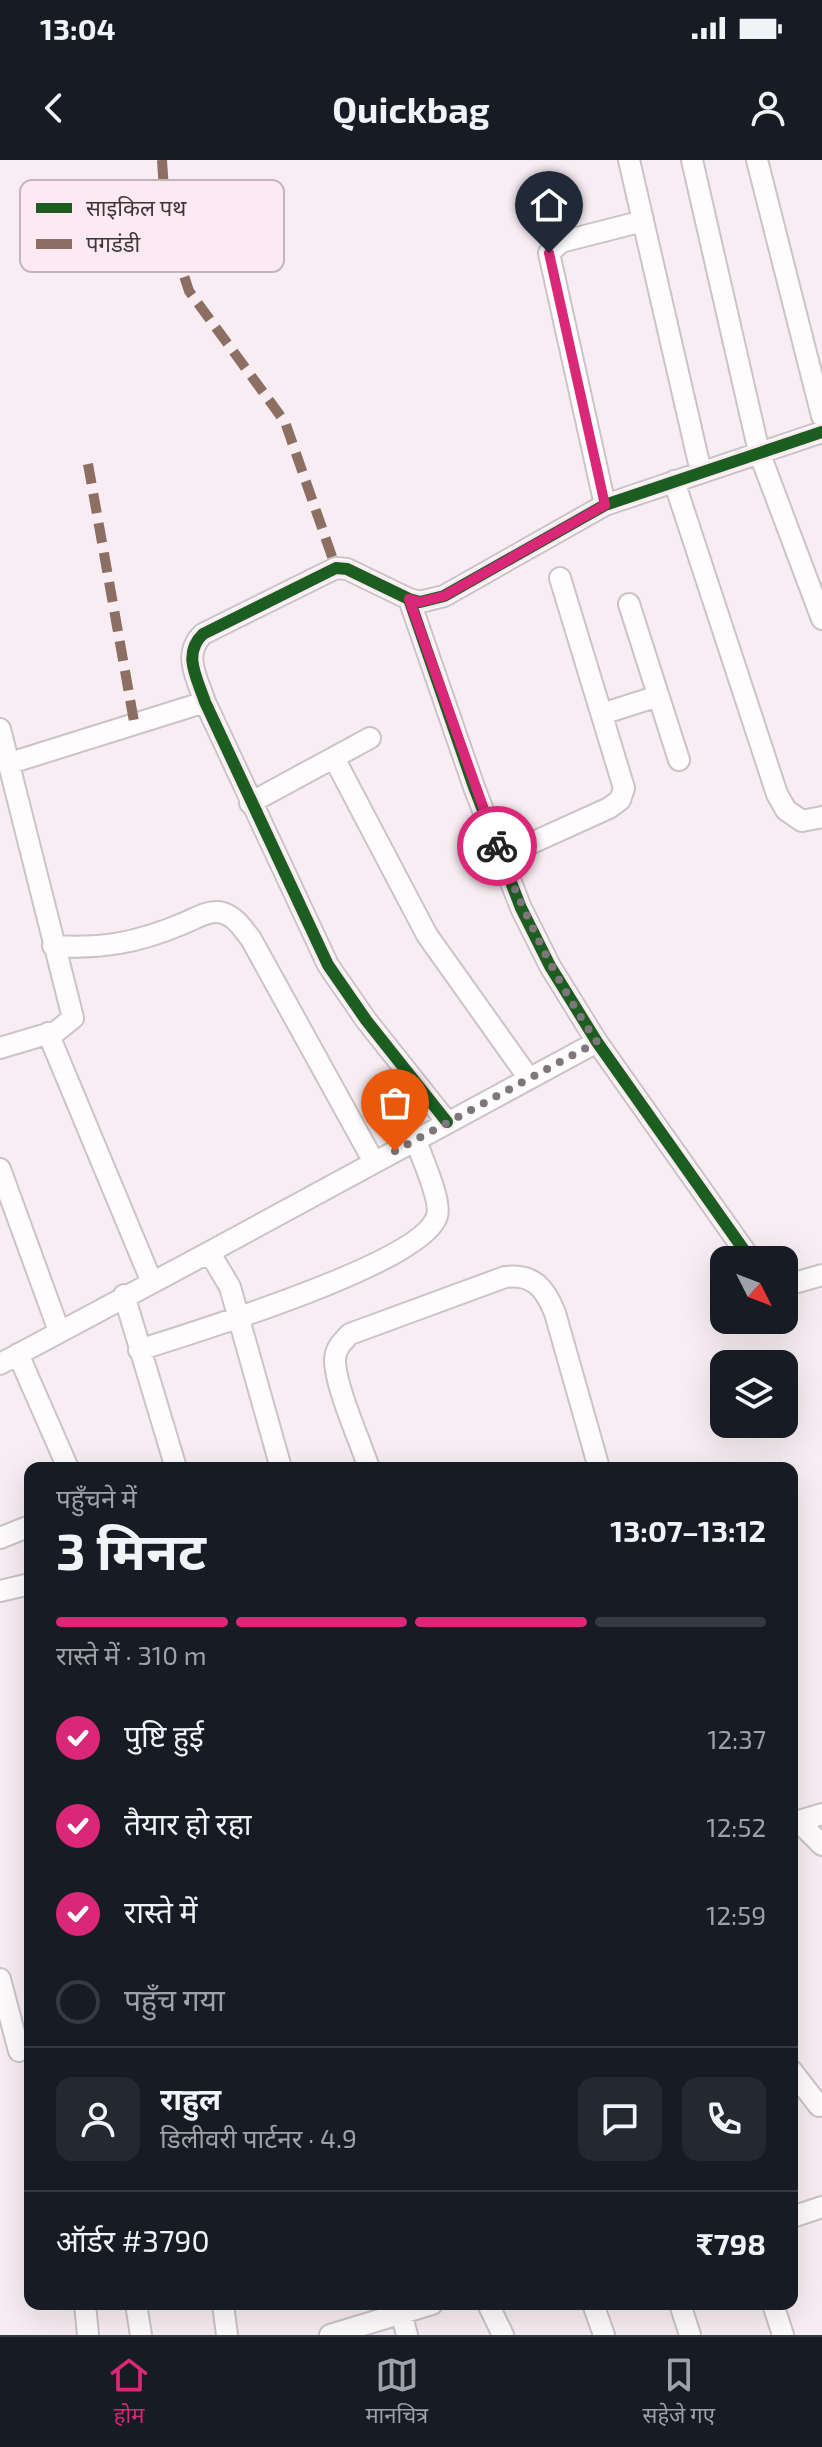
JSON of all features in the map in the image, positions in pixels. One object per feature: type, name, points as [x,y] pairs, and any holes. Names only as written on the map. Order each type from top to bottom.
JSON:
[{"type":"street","points":[[629,160],[701,472]]},
{"type":"street","points":[[692,160],[759,452],[822,619]]},
{"type":"street","points":[[757,160],[822,416]]},
{"type":"street","points":[[605,505],[549,253],[561,242],[643,221]]},
{"type":"street","points":[[447,1122],[366,1020],[328,965],[205,702],[190,657],[197,640],[324,572],[347,569],[420,602],[444,596],[605,505],[822,432]]},
{"type":"street","points":[[674,481],[777,794],[786,810],[802,821],[820,823]]},
{"type":"street","points":[[501,857],[620,800],[624,788],[560,578]]},
{"type":"street","points":[[409,599],[501,857],[521,908],[550,966],[597,1042],[741,1246]]},
{"type":"street","points":[[629,604],[679,760]]},
{"type":"street","points":[[602,714],[658,696]]},
{"type":"street","points":[[7,764],[205,702]]},
{"type":"street","points":[[0,729],[73,1018],[67,1025],[48,1033],[0,1048]]},
{"type":"street","points":[[250,803],[370,738]]},
{"type":"street","points":[[334,758],[427,935],[528,1077]]},
{"type":"street","points":[[53,946],[92,949],[127,945],[207,912],[223,913],[237,921],[251,939],[374,1162]]},
{"type":"street","points":[[48,1033],[151,1280]]},
{"type":"street","points":[[65,1462],[9,1359],[597,1042]]},
{"type":"street","points":[[139,1350],[239,1320],[355,1271],[423,1235],[438,1214],[416,1140]]},
{"type":"street","points":[[0,1169],[59,1331]]},
{"type":"street","points":[[204,1255],[214,1260],[222,1271],[279,1462]]},
{"type":"street","points":[[798,1282],[822,1275]]},
{"type":"street","points":[[367,1462],[338,1375],[335,1359],[340,1344],[350,1334],[505,1277],[522,1276],[535,1282],[547,1294],[555,1313],[597,1462]]},
{"type":"street","points":[[124,1295],[174,1462]]},
{"type":"street","points":[[0,1538],[24,1528]]},
{"type":"street","points":[[0,1591],[24,1585]]},
{"type":"street","points":[[798,1821],[822,1814]]},
{"type":"street","points":[[798,1825],[822,1845]]},
{"type":"street","points":[[0,1979],[16,2052]]},
{"type":"street","points":[[798,2079],[819,2106]]},
{"type":"street","points":[[798,2215],[822,2207]]},
{"type":"street","points":[[86,2310],[88,2335]]},
{"type":"street","points":[[137,2310],[141,2335]]},
{"type":"street","points":[[224,2310],[227,2335]]},
{"type":"street","points":[[330,2335],[409,2310]]},
{"type":"street","points":[[491,2310],[503,2335]]},
{"type":"street","points":[[595,2310],[604,2335]]},
{"type":"street","points":[[682,2310],[690,2335]]},
{"type":"street","points":[[775,2310],[783,2335]]},
{"type":"street","points":[[401,2312],[407,2335]]},
{"type":"marked path","points":[[162,160],[163,180]]},
{"type":"marked path","points":[[183,272],[189,291],[285,422],[336,568]]},
{"type":"marked path","points":[[88,464],[135,727]]},
{"type":"cycle path","points":[[447,1122],[366,1020],[328,965],[205,702],[193,666],[193,650],[197,642],[203,634],[336,568],[347,569],[420,602],[444,596],[605,505],[822,432]]},
{"type":"cycle path","points":[[409,599],[474,787],[521,908],[550,966],[597,1042],[741,1246]]},
{"type":"way so far","points":[[395,1151],[597,1042],[550,966],[521,908],[497,846]]},
{"type":"route","points":[[497,846],[409,599],[420,602],[444,596],[605,505],[548,263],[549,253]]}]
